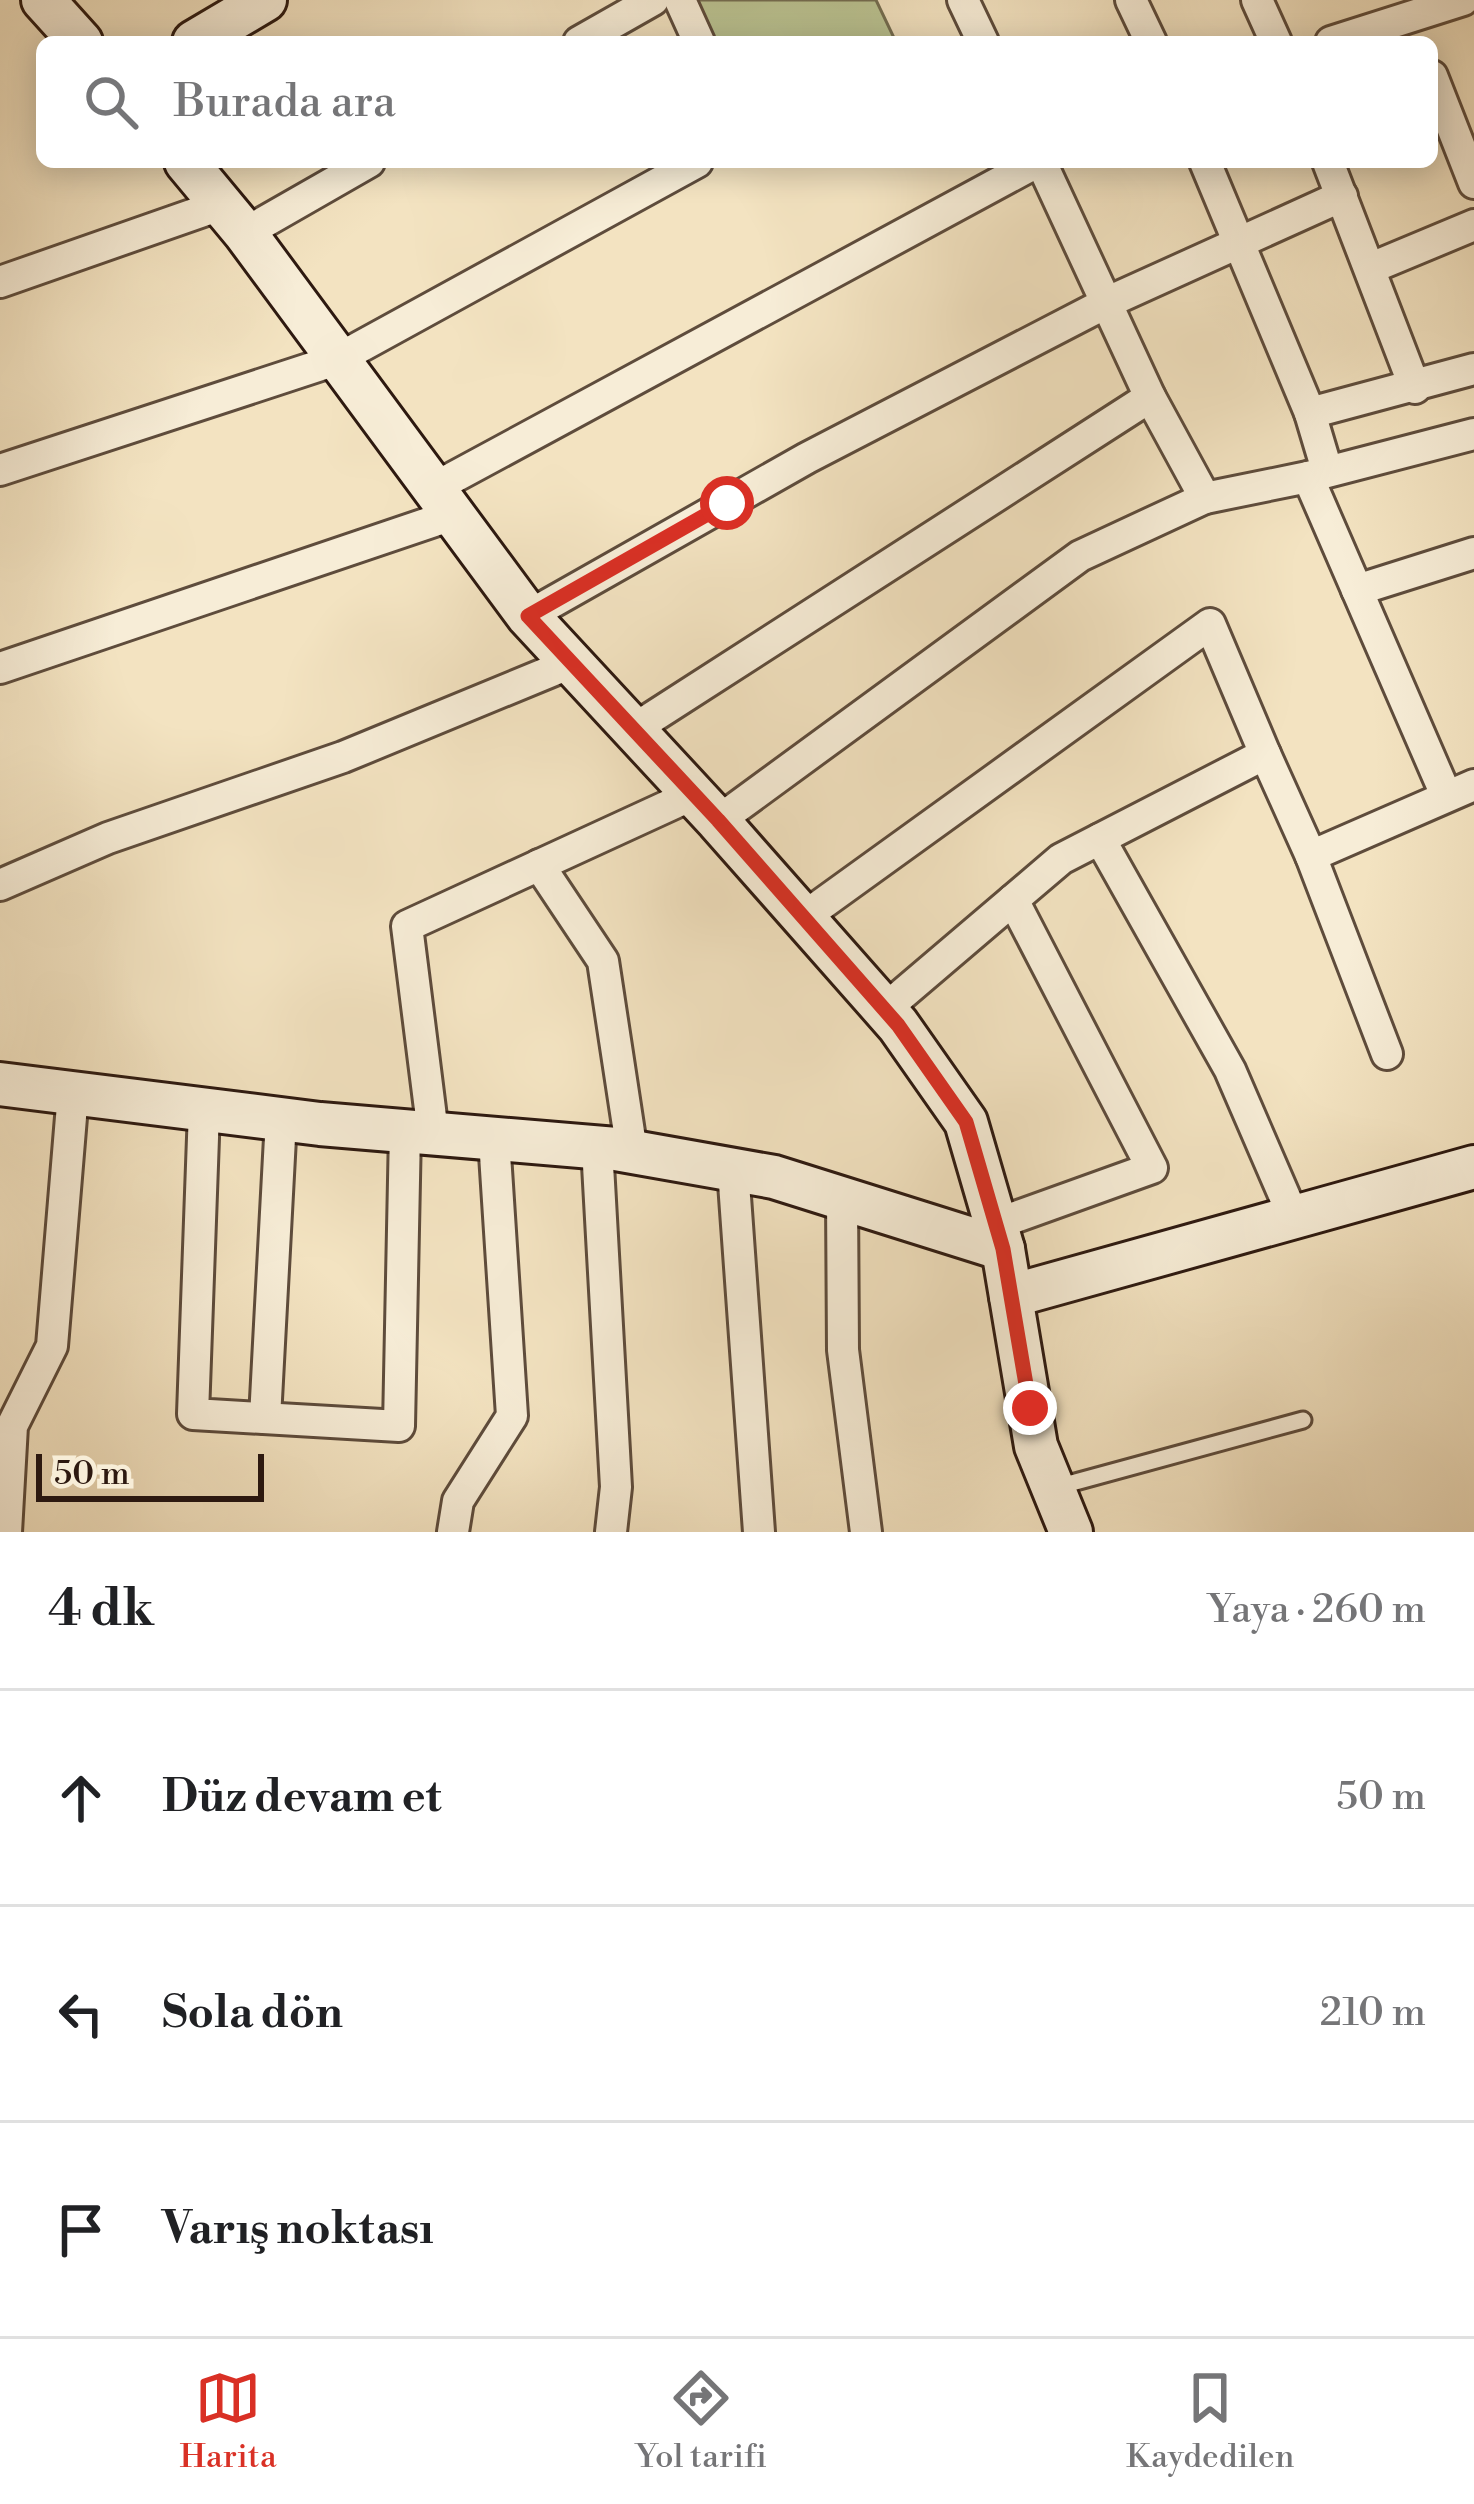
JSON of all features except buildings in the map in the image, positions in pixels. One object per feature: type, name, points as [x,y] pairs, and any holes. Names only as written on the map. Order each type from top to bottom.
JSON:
[{"type":"main road","points":[[44,0],[76,36]]},
{"type":"main road","points":[[202,36],[240,6]]},
{"type":"main road","points":[[191,168],[234,218],[528,616],[706,807],[885,1010],[966,1122],[1000,1236],[1036,1446],[1071,1532]]},
{"type":"main road","points":[[0,1084],[281,1119],[615,1149],[774,1177],[1000,1236]]},
{"type":"main road","points":[[1011,1296],[1474,1167]]},
{"type":"street","points":[[590,36],[653,0]]},
{"type":"street","points":[[680,0],[696,36]]},
{"type":"street","points":[[963,0],[980,36]]},
{"type":"street","points":[[1131,0],[1148,36]]},
{"type":"street","points":[[1257,0],[1273,36]]},
{"type":"street","points":[[1351,36],[1463,0]]},
{"type":"street","points":[[1438,91],[1474,182]]},
{"type":"street","points":[[0,282],[234,218],[355,168]]},
{"type":"street","points":[[0,470],[336,360],[687,168]]},
{"type":"street","points":[[0,668],[442,502],[1028,168]]},
{"type":"street","points":[[1042,168],[1150,397],[1205,498]]},
{"type":"street","points":[[1207,168],[1310,413],[1318,473],[1357,590],[1460,790],[1311,856]]},
{"type":"street","points":[[1330,168],[1415,388]]},
{"type":"street","points":[[528,616],[807,458],[1108,302],[1342,196]]},
{"type":"street","points":[[1371,268],[1474,225]]},
{"type":"street","points":[[1310,413],[1474,369]]},
{"type":"street","points":[[634,729],[1150,397]]},
{"type":"street","points":[[204,1110],[193,1414],[399,1426],[419,1132],[407,926],[539,866],[706,807],[1080,556],[1205,498],[1474,434]]},
{"type":"street","points":[[1357,590],[1474,553]]},
{"type":"street","points":[[803,917],[1210,624],[1311,856],[1387,1054]]},
{"type":"street","points":[[0,885],[108,838],[344,757],[571,662]]},
{"type":"street","points":[[885,1010],[1060,859],[1265,754]]},
{"type":"street","points":[[1100,839],[1230,1070],[1294,1218]]},
{"type":"street","points":[[539,866],[603,961],[615,1149],[616,1487],[611,1532]]},
{"type":"street","points":[[1000,1236],[1152,1168],[1013,900]]},
{"type":"street","points":[[6,1532],[12,1426],[52,1346],[74,1093]]},
{"type":"street","points":[[265,1418],[281,1119]]},
{"type":"street","points":[[453,1532],[458,1502],[512,1416],[494,1139]]},
{"type":"street","points":[[733,1169],[760,1532]]},
{"type":"street","points":[[842,1198],[843,1350],[866,1532]]},
{"type":"lane","points":[[1053,1488],[1303,1420]]},
{"type":"green space","points":[[693,0],[876,0],[893,36],[709,36]]},
{"type":"route","points":[[727,503],[528,616],[718,820],[898,1025],[966,1122],[1003,1249],[1030,1408]]}]
